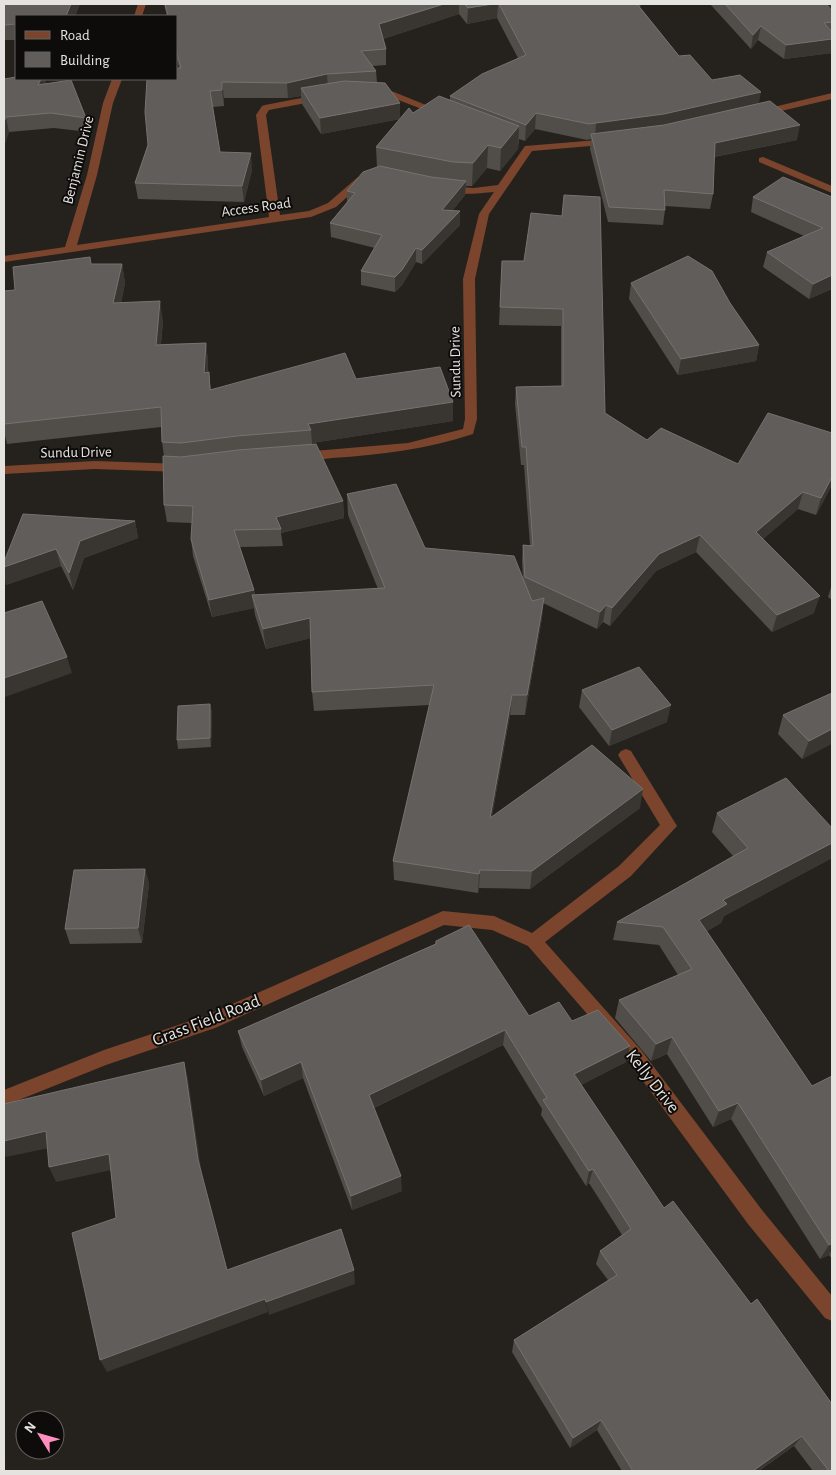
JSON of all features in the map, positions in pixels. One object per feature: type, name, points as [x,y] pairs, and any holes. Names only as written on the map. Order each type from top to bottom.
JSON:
[{"type":"street","name":"Benjamin Drive","points":[[70,249],[92,176],[108,104],[117,80]]},
{"type":"street","points":[[363,91],[375,90],[391,94],[455,119]]},
{"type":"street","points":[[275,219],[261,115],[265,108],[328,96]]},
{"type":"street","points":[[746,117],[832,96]]},
{"type":"street","name":"Sundu Drive","points":[[288,457],[373,451],[448,439],[469,431],[471,419],[470,279],[484,214],[524,146],[583,146],[621,140]]},
{"type":"street","points":[[763,160],[832,190]]},
{"type":"street","name":"Access Road","points":[[4,259],[275,219],[323,210],[341,198],[357,182],[371,176]]},
{"type":"street","points":[[433,186],[452,190],[474,191],[500,188]]},
{"type":"street","name":"Sundu Drive","points":[[4,470],[95,466],[193,467]]},
{"type":"street","points":[[534,941],[625,871],[669,826],[626,755]]},
{"type":"street","name":"Kelly Drive","points":[[404,935],[443,918],[494,922],[534,941],[635,1056],[755,1217],[832,1311]]},
{"type":"street","name":"Grass Field Road","points":[[4,1098],[104,1058],[209,1022],[404,935]]},
{"type":"building","points":[[4,4],[71,4],[66,15],[15,15],[15,24],[4,25]]},
{"type":"building","points":[[165,4],[444,4],[379,24],[386,49],[361,51],[376,71],[327,74],[287,83],[222,82],[222,90],[210,91],[220,152],[251,153],[242,186],[135,183],[148,145],[145,112],[147,80],[178,80],[178,68],[181,68],[178,57],[178,15],[168,15]]},
{"type":"building","points":[[464,4],[493,4],[468,8]]},
{"type":"building","points":[[499,4],[637,4],[679,56],[690,55],[712,80],[740,75],[761,92],[664,114],[589,124],[536,113],[526,125],[450,96],[482,74],[526,55]]},
{"type":"building","points":[[725,4],[826,4],[832,11],[832,22],[824,23],[832,32],[832,39],[786,45],[761,26],[753,35]]},
{"type":"building","points":[[15,77],[15,80],[40,80],[38,85],[71,80],[86,118],[51,113],[6,117],[4,122],[4,79]]},
{"type":"building","points":[[344,81],[385,83],[400,103],[320,118],[301,88]]},
{"type":"building","points":[[439,96],[519,126],[501,148],[488,145],[473,163],[453,162],[376,147],[409,108],[413,113]]},
{"type":"building","points":[[770,101],[800,125],[715,143],[713,194],[664,190],[665,210],[609,207],[591,134],[664,125]]},
{"type":"building","points":[[380,166],[431,177],[466,181],[442,210],[460,211],[422,250],[416,248],[402,270],[395,277],[361,271],[382,235],[330,223],[355,193],[347,191],[363,172]]},
{"type":"building","points":[[783,177],[832,197],[832,275],[813,284],[767,252],[823,228],[753,197]]},
{"type":"building","points":[[564,195],[600,197],[605,413],[647,440],[661,428],[738,464],[768,413],[832,433],[832,477],[821,498],[803,492],[756,532],[820,596],[777,615],[700,535],[659,554],[612,608],[606,605],[600,612],[525,577],[523,545],[533,546],[526,447],[522,447],[516,387],[563,386],[563,309],[500,307],[502,261],[524,261],[531,213],[562,216]]},
{"type":"building","points":[[688,256],[712,271],[730,303],[759,345],[681,359],[631,283]]},
{"type":"building","points":[[90,257],[91,264],[122,264],[113,303],[160,301],[156,345],[206,343],[204,373],[209,372],[210,390],[345,353],[356,379],[440,367],[453,402],[308,424],[311,430],[181,443],[162,442],[161,407],[4,424],[4,291],[15,290],[13,267]]},
{"type":"building","points":[[316,444],[343,501],[276,517],[281,529],[234,530],[254,590],[209,600],[191,539],[193,506],[164,505],[163,456],[181,457],[238,450]]},
{"type":"building","points":[[396,484],[425,548],[514,556],[532,601],[544,598],[527,695],[512,695],[490,818],[592,745],[643,789],[532,871],[480,870],[479,874],[393,861],[434,685],[312,692],[310,618],[263,629],[252,595],[385,588],[347,494]]},
{"type":"building","points":[[23,514],[135,521],[80,541],[69,573],[56,549],[4,567],[4,562]]},
{"type":"building","points":[[42,601],[67,657],[4,678],[4,613]]},
{"type":"building","points":[[639,667],[671,705],[612,730],[582,690]]},
{"type":"building","points":[[832,693],[832,729],[809,741],[783,715]]},
{"type":"building","points":[[210,704],[210,738],[177,740],[178,706]]},
{"type":"building","points":[[786,778],[832,828],[832,843],[723,900],[727,904],[699,920],[812,1086],[832,1076],[832,1243],[829,1245],[738,1103],[719,1111],[672,1037],[656,1044],[619,1000],[692,969],[663,927],[617,922],[748,848],[717,813]]},
{"type":"building","points":[[145,869],[138,928],[65,929],[74,870]]},
{"type":"building","points":[[469,925],[529,1016],[559,1002],[572,1021],[598,1010],[630,1046],[574,1074],[664,1208],[673,1201],[751,1304],[757,1299],[832,1404],[832,1471],[829,1471],[802,1436],[755,1471],[633,1471],[601,1420],[573,1438],[514,1340],[617,1275],[600,1251],[631,1229],[593,1169],[589,1171],[543,1100],[547,1098],[505,1030],[369,1095],[401,1176],[351,1196],[301,1062],[261,1080],[238,1031],[436,944],[436,941]]},
{"type":"building","points":[[184,1062],[198,1160],[227,1270],[341,1229],[354,1270],[266,1302],[265,1299],[100,1360],[72,1233],[116,1218],[109,1154],[49,1167],[46,1131],[4,1141],[4,1104]]}]
